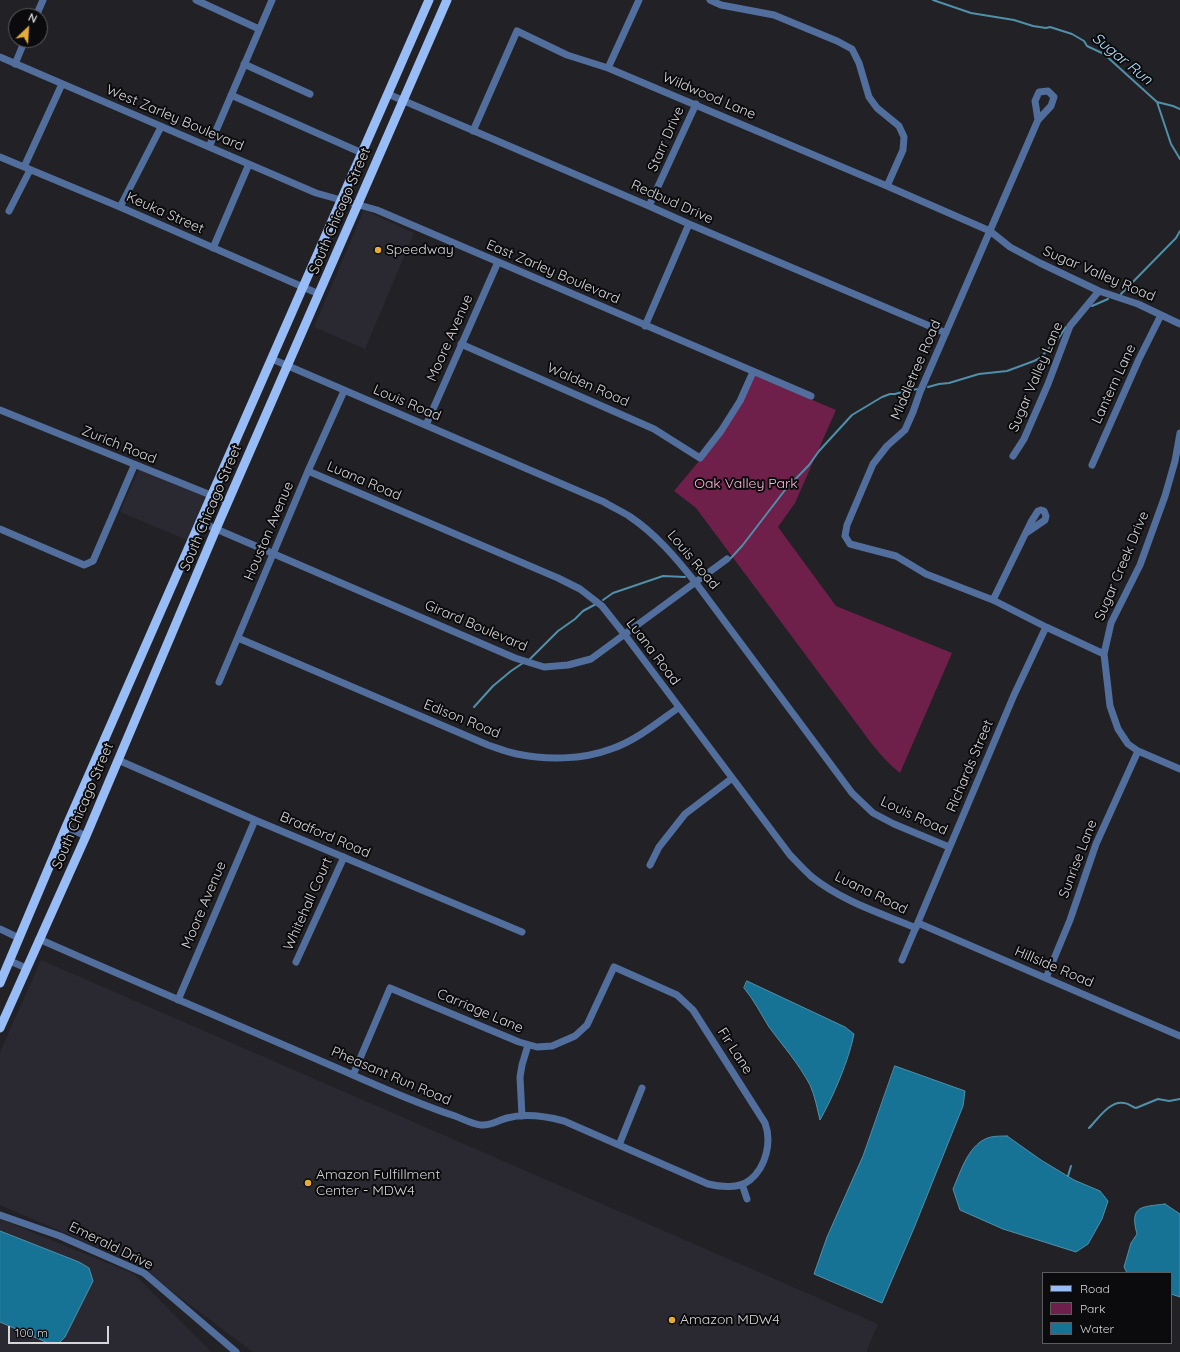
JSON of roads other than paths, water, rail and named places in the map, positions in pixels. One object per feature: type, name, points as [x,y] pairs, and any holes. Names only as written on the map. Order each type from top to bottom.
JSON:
[{"type":"main road","name":"South Chicago Street","points":[[0,983],[66,827],[429,0]]},
{"type":"main road","name":"South Chicago Street","points":[[0,1028],[86,836],[216,529],[447,0]]},
{"type":"street","points":[[196,0],[259,29]]},
{"type":"street","points":[[209,146],[272,0]]},
{"type":"street","points":[[608,68],[639,0]]},
{"type":"street","points":[[710,0],[721,4],[774,15],[837,41],[852,49],[859,63],[869,97],[877,108],[899,126],[904,137],[903,150],[887,186]]},
{"type":"street","name":"Wildwood Lane","points":[[473,130],[517,31],[567,55],[608,68],[696,104],[990,231]]},
{"type":"street","points":[[15,64],[22,48]]},
{"type":"street","name":"West Zarley Boulevard","points":[[0,57],[316,193],[342,199]]},
{"type":"street","points":[[244,64],[310,94]]},
{"type":"street","points":[[9,211],[62,84]]},
{"type":"street","name":"Redbud Drive","points":[[388,94],[946,333]]},
{"type":"street","points":[[231,95],[362,153]]},
{"type":"street","name":"Starr Drive","points":[[650,206],[696,104]]},
{"type":"street","name":"Middletree Road","points":[[1038,120],[905,430],[887,446],[873,464],[847,524],[845,536],[850,544],[896,556],[926,574],[993,600],[1104,654]]},
{"type":"street","points":[[120,207],[161,127]]},
{"type":"street","name":"Keuka Street","points":[[0,157],[120,207],[319,294]]},
{"type":"street","points":[[213,248],[250,164]]},
{"type":"street","name":"East Zarley Boulevard","points":[[342,199],[377,210],[811,396]]},
{"type":"street","points":[[646,326],[689,224]]},
{"type":"street","name":"Sugar Valley Road","points":[[990,231],[1010,247],[1040,263],[1099,291],[1138,304],[1180,324]]},
{"type":"street","name":"Moore Avenue","points":[[426,425],[498,262]]},
{"type":"street","name":"Sugar Valley Lane","points":[[1013,456],[1024,440],[1048,384],[1070,326],[1099,291]]},
{"type":"street","name":"Lantern Lane","points":[[1092,465],[1161,315]]},
{"type":"street","name":"Walden Road","points":[[461,344],[654,429],[700,458],[721,432],[740,401],[753,372]]},
{"type":"street","name":"Louis Road","points":[[272,359],[604,502],[628,516],[652,534],[672,553],[696,582],[852,793],[873,813],[894,824],[950,847]]},
{"type":"street","name":"Houston Avenue","points":[[219,682],[308,471],[344,391]]},
{"type":"street","name":"Zurich Road","points":[[0,410],[134,466],[228,502]]},
{"type":"street","name":"Sugar Creek Drive","points":[[1180,433],[1175,461],[1165,496],[1140,565],[1110,623],[1104,654],[1110,706],[1118,729],[1128,744],[1138,751],[1180,769]]},
{"type":"street","points":[[0,529],[84,565],[90,564],[94,561],[134,466]]},
{"type":"street","name":"Luana Road","points":[[308,471],[558,578],[580,589],[602,606],[731,779],[790,855],[811,876],[849,900],[917,925]]},
{"type":"street","name":"Girard Boulevard","points":[[200,522],[515,658],[544,667],[568,665],[591,659],[727,559]]},
{"type":"street","points":[[993,600],[1026,532]]},
{"type":"street","name":"Richards Street","points":[[902,960],[1014,695],[1046,627]]},
{"type":"street","name":"Edison Road","points":[[238,638],[488,745],[516,754],[552,758],[584,756],[611,749],[637,737],[678,708]]},
{"type":"street","name":"Sunrise Lane","points":[[1046,978],[1070,920],[1096,844],[1138,751]]},
{"type":"street","name":"Bradford Road","points":[[118,760],[255,820],[522,932]]},
{"type":"street","points":[[650,865],[659,847],[685,814],[731,779]]},
{"type":"street","name":"Moore Avenue","points":[[178,1000],[255,820]]},
{"type":"street","points":[[66,827],[86,836]]},
{"type":"street","name":"Whitehall Court","points":[[296,962],[344,857]]},
{"type":"street","name":"Hillside Road","points":[[917,925],[1046,978],[1180,1036]]},
{"type":"street","points":[[0,929],[19,938]]},
{"type":"street","name":"Pheasant Run Road","points":[[39,940],[440,1111],[481,1125],[522,1116],[537,1116],[564,1122],[708,1184],[716,1186],[742,1184]]},
{"type":"street","points":[[10,961],[26,968]]},
{"type":"street","name":"Carriage Lane","points":[[353,1075],[390,988],[519,1042],[537,1047],[552,1046],[576,1036],[587,1025],[614,967]]},
{"type":"street","name":"Fir Lane","points":[[614,967],[677,995],[693,1010],[765,1124],[769,1140],[767,1152],[756,1172],[749,1180],[742,1184]]},
{"type":"street","points":[[522,1116],[520,1077],[528,1044]]},
{"type":"street","points":[[619,1146],[642,1088]]},
{"type":"street","points":[[742,1184],[747,1199]]},
{"type":"street","name":"Emerald Drive","points":[[0,1215],[60,1236],[144,1273],[236,1352]]},
{"type":"water","points":[[747,981],[845,1027],[854,1034],[840,1078],[820,1120],[815,1098],[806,1077],[769,1027],[744,988]]},
{"type":"water","points":[[895,1066],[965,1091],[963,1106],[882,1303],[814,1274],[827,1237],[863,1156]]},
{"type":"water","points":[[1007,1136],[1041,1160],[1074,1180],[1100,1191],[1108,1201],[1102,1219],[1088,1244],[1076,1252],[1003,1229],[960,1210],[953,1189],[971,1151],[983,1140],[991,1137]]},
{"type":"water","points":[[1165,1204],[1180,1214],[1180,1297],[1172,1294],[1172,1272],[1126,1272],[1124,1267],[1131,1243],[1137,1234],[1135,1225],[1136,1213],[1139,1209]]},
{"type":"water","points":[[0,1231],[79,1262],[89,1268],[93,1281],[65,1337],[59,1343],[48,1343],[0,1322]]},
{"type":"waterway","name":"Sugar Run","points":[[933,0],[971,13],[1014,20],[1033,26],[1046,28],[1050,27],[1072,34],[1084,41],[1087,46],[1104,54],[1157,102],[1180,109]]},
{"type":"waterway","points":[[1157,102],[1171,144],[1180,159]]},
{"type":"waterway","points":[[1121,294],[1176,238],[1180,231]]},
{"type":"waterway","points":[[1092,306],[1108,299]]},
{"type":"waterway","points":[[928,387],[949,383],[979,374],[1007,371],[1034,361],[1040,358],[1058,339],[1066,327]]},
{"type":"waterway","points":[[730,559],[742,546],[785,490],[809,465],[819,451],[852,415],[882,397],[890,394],[920,389]]},
{"type":"waterway","points":[[603,600],[613,593],[663,576],[685,577]]},
{"type":"waterway","points":[[529,660],[558,631],[575,619],[583,611],[596,604]]},
{"type":"waterway","points":[[474,707],[493,686],[523,663]]},
{"type":"waterway","points":[[1089,1128],[1109,1107],[1114,1104],[1126,1103],[1136,1108],[1158,1099],[1169,1101],[1180,1099]]},
{"type":"waterway","points":[[1068,1176],[1071,1166]]},
{"type":"place","name":"Speedway","points":[[378,250]]},
{"type":"place","name":"Amazon Fulfillment Center - MDW4","points":[[308,1183]]},
{"type":"place","name":"Amazon MDW4","points":[[672,1320]]},
{"type":"park label","name":"Oak Valley Park","points":[[746,484]]}]
